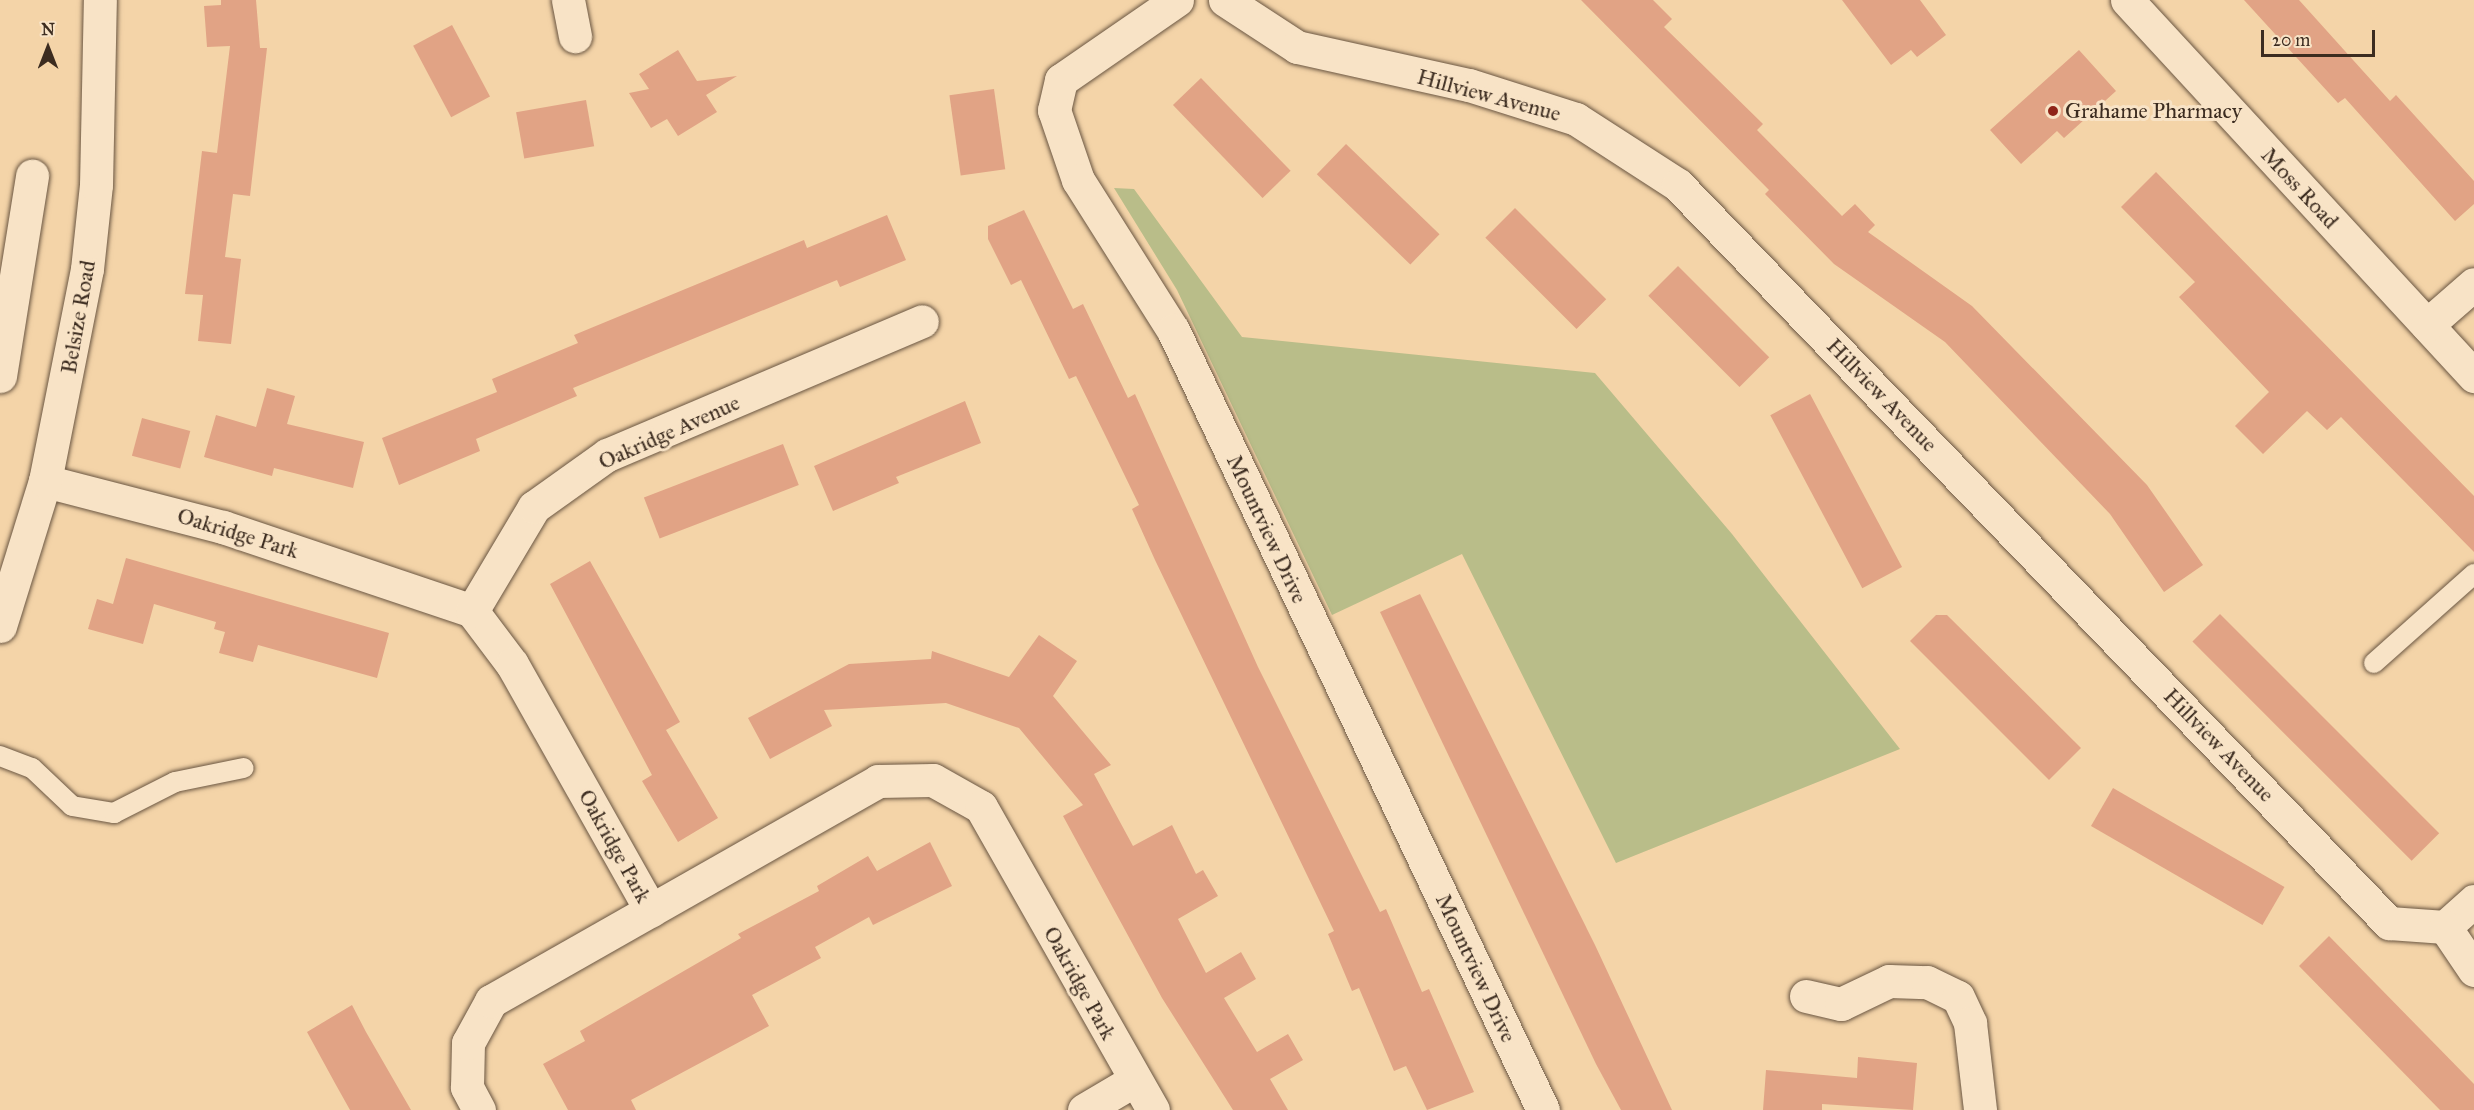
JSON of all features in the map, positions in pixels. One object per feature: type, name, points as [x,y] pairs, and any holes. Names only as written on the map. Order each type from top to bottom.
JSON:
[{"type":"street","name":"Belsize Road","points":[[0,626],[45,481],[87,269],[96,185],[100,0]]},
{"type":"street","points":[[568,0],[575,36]]},
{"type":"street","name":"Mountview Drive","points":[[1177,0],[1061,80],[1054,110],[1078,180],[1173,330],[1543,1110]]},
{"type":"street","name":"Hillview Avenue","points":[[1225,0],[1297,47],[1469,85],[1576,119],[1678,185],[2389,923],[2445,927]]},
{"type":"street","name":"Moss Road","points":[[2127,0],[2474,376]]},
{"type":"street","points":[[0,376],[32,176]]},
{"type":"street","points":[[2427,325],[2474,284]]},
{"type":"street","name":"Oakridge Avenue","points":[[472,611],[534,507],[607,455],[922,321]]},
{"type":"street","name":"Oakridge Park","points":[[45,481],[224,526],[472,611],[512,664],[651,911],[878,781],[933,780],[981,807],[1153,1110]]},
{"type":"street","points":[[2474,901],[2445,927],[2474,970]]},
{"type":"street","points":[[479,1110],[467,1087],[468,1043],[491,1001],[651,911]]},
{"type":"street","points":[[1806,996],[1841,1004],[1890,981],[1927,982],[1958,997],[1970,1023],[1980,1110]]},
{"type":"street","points":[[1084,1110],[1135,1080]]},
{"type":"lane","points":[[2374,663],[2474,574]]},
{"type":"lane","points":[[0,756],[32,768],[72,806],[114,813],[175,782],[244,768]]},
{"type":"green space","points":[[1114,188],[1134,189],[1242,337],[1595,373],[1732,534],[1900,749],[1616,863],[1462,554],[1332,615],[1177,290]]},
{"type":"building","points":[[221,0],[256,0],[260,48],[267,48],[250,196],[233,194],[225,257],[241,259],[231,344],[198,341],[203,295],[185,294],[202,151],[217,153],[230,46],[207,47],[204,6],[221,5]]},
{"type":"building","points":[[1581,0],[1653,0],[1672,19],[1664,27],[1763,124],[1757,130],[1842,216],[1855,204],[1875,225],[1868,232],[1972,306],[2147,485],[2203,565],[2164,592],[2110,514],[1945,342],[1834,264],[1765,194],[1769,190]]},
{"type":"building","points":[[1842,0],[1920,0],[1946,35],[1917,57],[1911,50],[1891,65]]},
{"type":"building","points":[[2244,0],[2299,0],[2390,101],[2396,95],[2474,181],[2474,204],[2455,221],[2345,98],[2338,103]]},
{"type":"building","points":[[452,25],[490,97],[451,117],[413,46]]},
{"type":"building","points":[[678,50],[697,81],[737,76],[706,95],[717,112],[678,136],[667,119],[651,128],[629,93],[649,89],[639,74]]},
{"type":"building","name":"Grahame Pharmacy","points":[[2079,50],[2116,91],[2064,138],[2057,131],[2021,164],[1990,130]]},
{"type":"building","points":[[1201,78],[1291,171],[1263,198],[1173,105]]},
{"type":"building","points":[[994,89],[1005,169],[961,175],[949,95]]},
{"type":"building","points":[[586,100],[594,146],[524,159],[516,112]]},
{"type":"building","points":[[1346,144],[1440,234],[1410,265],[1317,174]]},
{"type":"building","points":[[2156,172],[2474,496],[2474,552],[2341,417],[2327,430],[2307,411],[2263,454],[2235,426],[2269,392],[2179,297],[2195,282],[2121,207]]},
{"type":"building","points":[[1515,208],[1606,299],[1577,329],[1485,238]]},
{"type":"building","points":[[1024,210],[1073,309],[1083,304],[1128,398],[1135,394],[1258,667],[1380,912],[1386,909],[1422,992],[1429,989],[1474,1092],[1427,1110],[1406,1066],[1394,1071],[1359,988],[1352,991],[1328,934],[1334,931],[1132,509],[1139,505],[1076,376],[1069,379],[1021,280],[1011,285],[988,239],[988,226]]},
{"type":"building","points":[[887,215],[906,260],[840,287],[837,280],[573,388],[577,396],[476,439],[480,451],[399,485],[382,438],[497,392],[492,379],[578,343],[574,335],[804,240],[807,248]]},
{"type":"building","points":[[1678,266],[1769,357],[1740,387],[1648,296]]},
{"type":"building","points":[[267,388],[295,396],[287,424],[364,442],[353,488],[274,468],[272,476],[204,457],[216,415],[256,427]]},
{"type":"building","points":[[1810,394],[1902,567],[1862,588],[1770,415]]},
{"type":"building","points":[[965,401],[981,443],[896,477],[899,483],[833,511],[814,466]]},
{"type":"building","points":[[142,418],[190,431],[180,469],[132,456]]},
{"type":"building","points":[[783,444],[799,485],[660,538],[644,497]]},
{"type":"building","points":[[126,558],[389,633],[377,678],[258,645],[253,662],[219,653],[225,632],[214,629],[216,622],[154,604],[143,644],[88,629],[97,599],[113,604]]},
{"type":"building","points":[[590,561],[680,722],[666,730],[718,818],[678,842],[642,781],[652,775],[550,584]]},
{"type":"building","points":[[1420,594],[1595,945],[1672,1110],[1621,1110],[1596,1064],[1380,612]]},
{"type":"building","points":[[2220,614],[2439,833],[2412,861],[2192,642]]},
{"type":"building","points":[[1936,615],[1947,615],[2081,748],[2049,780],[1910,641]]},
{"type":"building","points":[[1039,635],[1077,661],[1053,696],[1111,765],[1094,774],[1133,846],[1172,825],[1196,874],[1203,870],[1218,896],[1178,919],[1206,973],[1241,952],[1256,979],[1224,998],[1257,1052],[1288,1034],[1303,1060],[1270,1079],[1288,1110],[1233,1110],[1162,998],[1063,816],[1083,805],[1019,728],[946,703],[824,710],[832,726],[770,759],[748,718],[849,664],[931,659],[932,651],[1009,677]]},
{"type":"building","points":[[2113,788],[2284,887],[2262,925],[2091,826]]},
{"type":"building","points":[[930,842],[952,886],[873,925],[869,917],[815,947],[821,958],[752,995],[769,1026],[631,1100],[636,1110],[568,1110],[543,1064],[585,1041],[580,1031],[741,938],[738,934],[819,891],[817,886],[868,856],[877,871]]},
{"type":"building","points":[[2329,936],[2474,1084],[2474,1110],[2440,1110],[2299,966]]},
{"type":"building","points":[[352,1005],[411,1110],[350,1110],[307,1032]]},
{"type":"building","points":[[1858,1057],[1917,1063],[1913,1110],[1822,1104],[1822,1110],[1763,1110],[1766,1070],[1857,1078]]},
{"type":"place","name":"Grahame Pharmacy","points":[[2053,111]]}]
